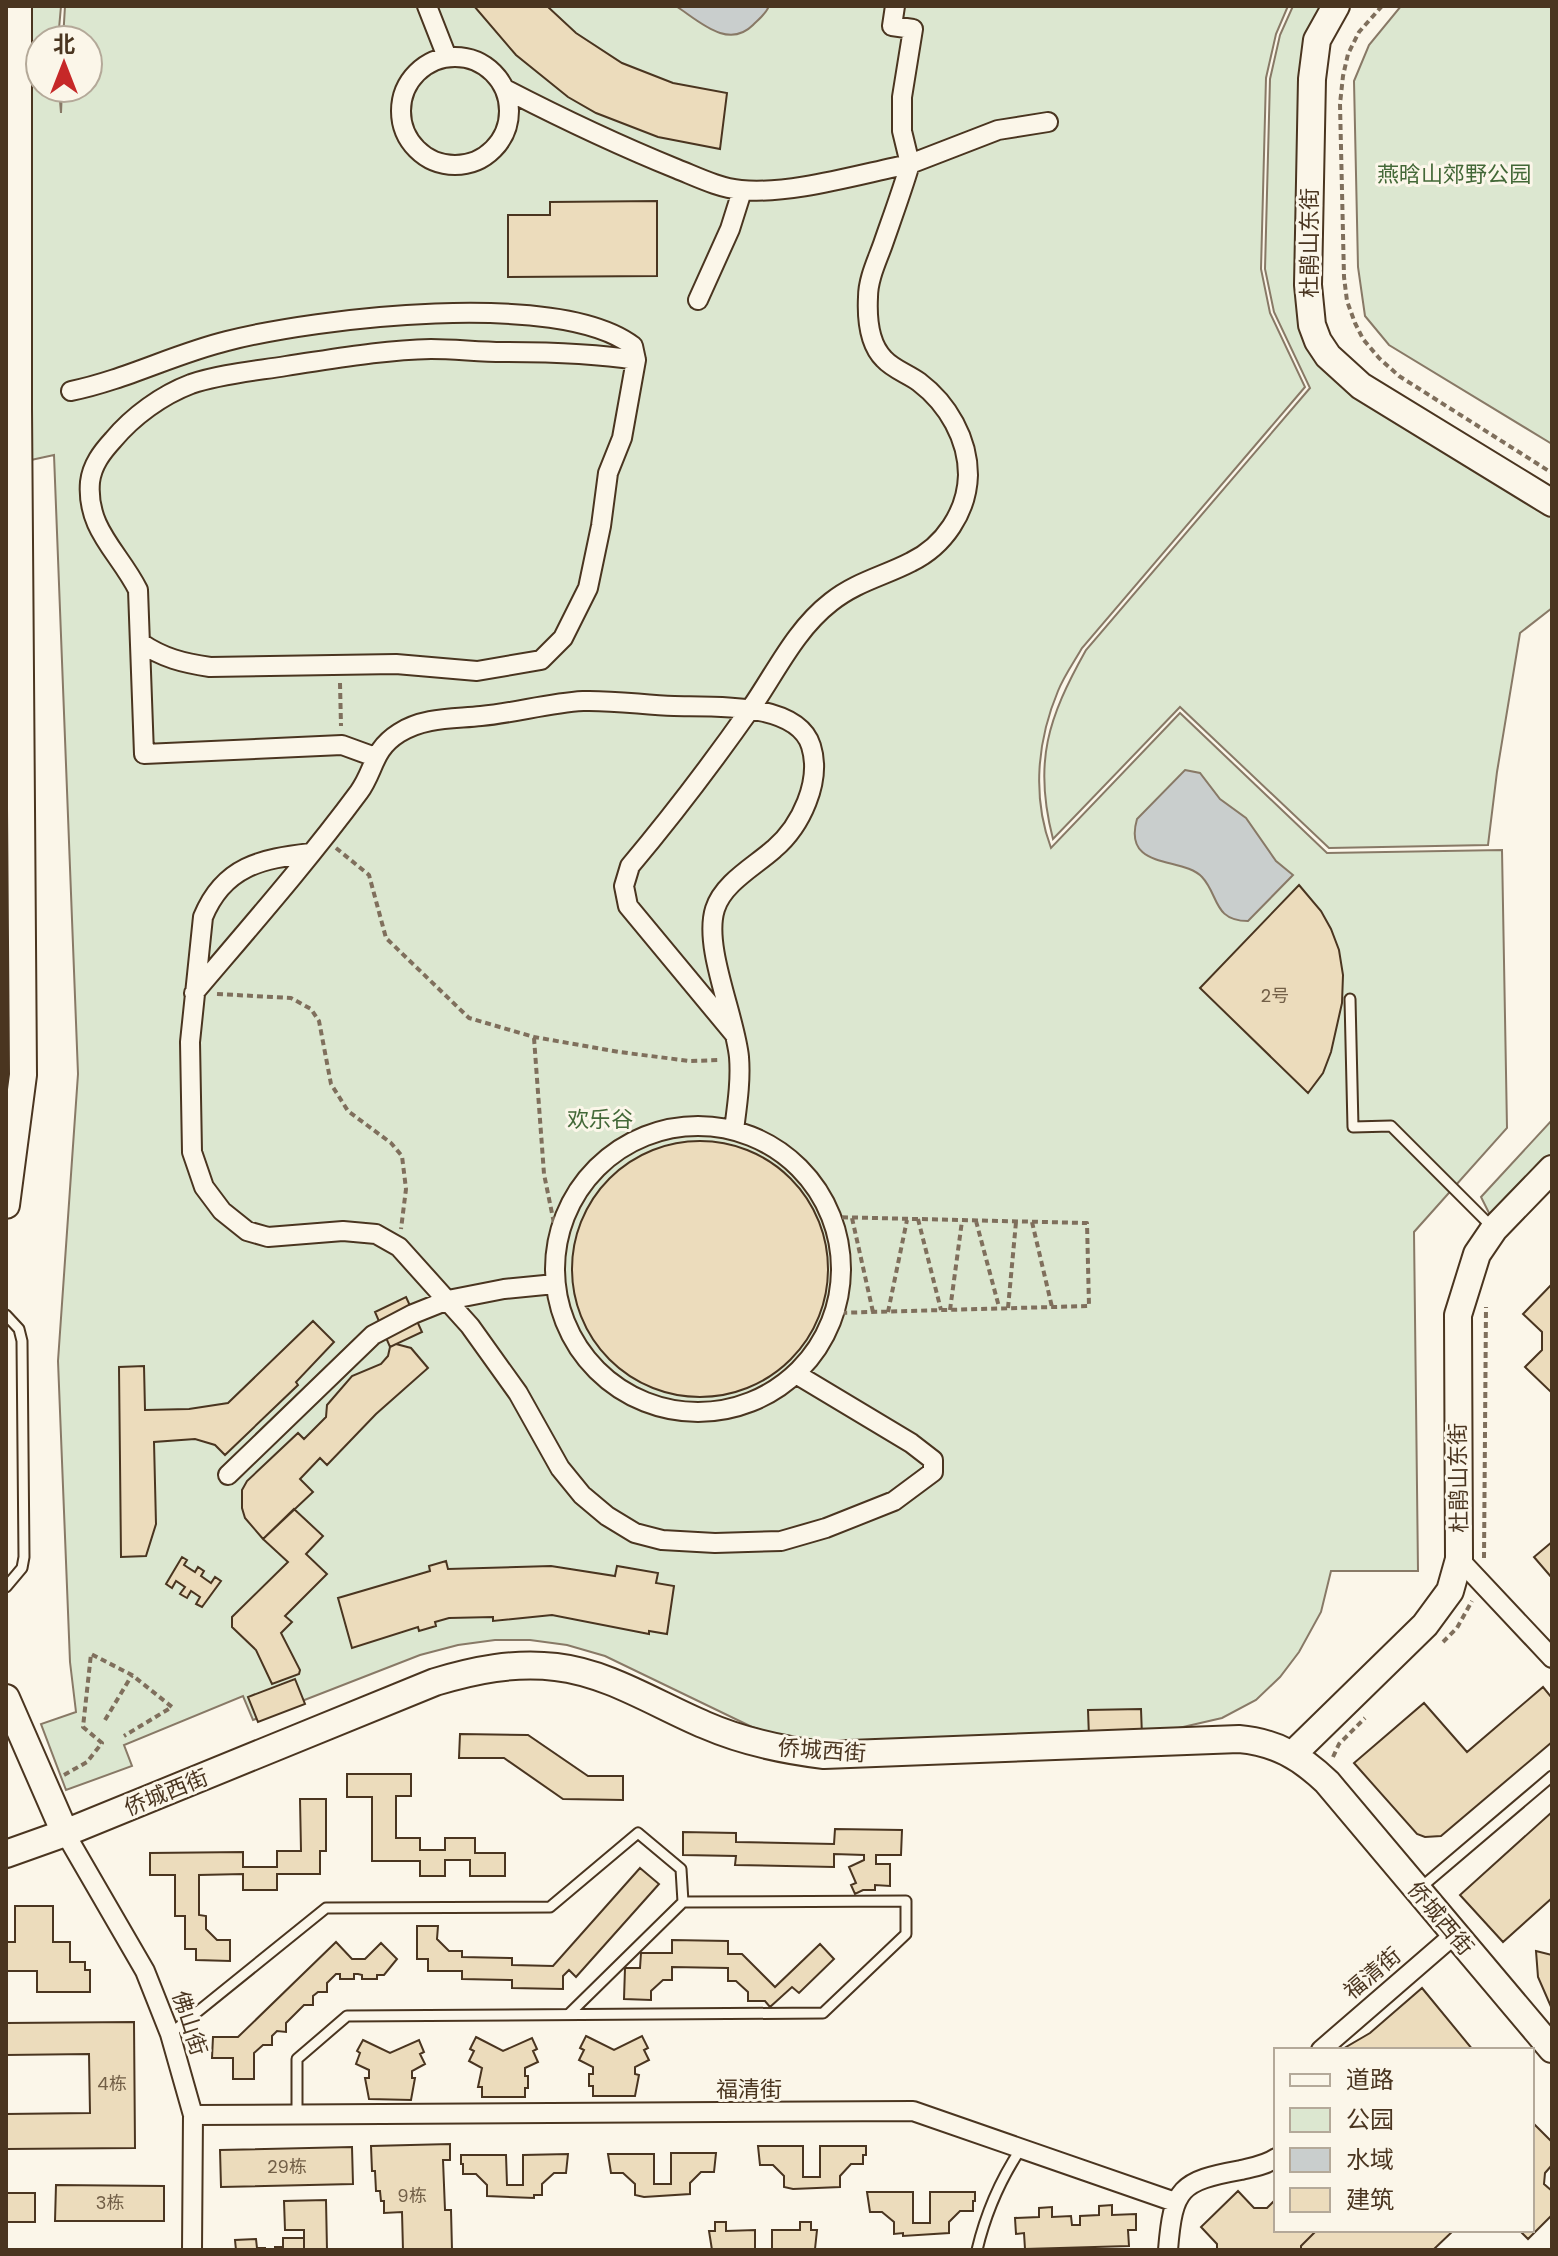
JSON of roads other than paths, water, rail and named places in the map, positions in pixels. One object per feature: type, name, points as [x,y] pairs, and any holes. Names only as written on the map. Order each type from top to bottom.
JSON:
[{"type":"street","points":[[6,1205],[23,1075],[12,301],[18,6]]},
{"type":"street","points":[[427,6],[447,57]]},
{"type":"street","points":[[735,1035],[628,906],[624,886],[630,866],[750,709],[812,619],[848,590],[929,552],[951,528],[964,498],[968,477],[966,455],[953,419],[931,392],[883,359],[871,339],[868,292],[910,164],[902,131],[902,97],[913,29],[892,26],[895,6]]},
{"type":"street","name":"杜鹃山东街","points":[[1336,6],[1317,40],[1312,79],[1308,285],[1312,325],[1318,341],[1328,356],[1361,386],[1552,503]]},
{"type":"street","points":[[447,57],[469,58],[482,64],[505,89],[509,105],[508,124],[502,139],[478,161],[462,165],[444,165],[428,159],[408,141],[400,119],[405,86],[427,64],[447,57]]},
{"type":"street","points":[[505,89],[572,124],[647,157],[742,191],[821,183],[910,164],[998,130],[1048,122]]},
{"type":"street","points":[[698,300],[730,229],[742,191]]},
{"type":"street","points":[[71,391],[99,385],[228,340],[326,323],[439,314],[504,313],[580,323],[623,338],[633,346],[636,360],[622,438],[608,473],[588,588],[563,638],[541,660],[477,671],[396,664],[210,667],[180,663],[158,655],[141,643]]},
{"type":"street","points":[[326,323],[334,359]]},
{"type":"street","points":[[375,757],[342,745],[144,754],[138,590],[132,576],[106,544],[90,500],[90,479],[99,455],[120,431],[145,411],[169,394],[193,384],[334,359],[430,349],[564,352],[636,360]]},
{"type":"street","points":[[194,993],[362,788],[375,757],[388,741],[402,731],[451,717],[501,714],[540,705],[585,701],[750,709],[782,718],[801,729],[810,743],[814,759],[811,787],[796,825],[778,847],[731,886],[714,911],[714,946],[739,1059],[734,1130]]},
{"type":"street","points":[[311,853],[271,859],[234,874],[210,899],[203,917],[190,1042],[192,1152],[204,1187],[222,1211],[247,1231],[268,1237],[343,1231],[376,1234],[399,1247],[470,1326],[518,1393],[560,1468],[582,1495],[607,1516],[635,1533],[662,1540],[715,1543],[781,1541],[826,1528],[894,1501],[933,1472],[933,1460],[911,1443],[796,1374]]},
{"type":"street","points":[[688,1126],[734,1130],[774,1147],[808,1176],[832,1217],[840,1245],[842,1280],[835,1313],[819,1346],[796,1374],[763,1396],[726,1409],[686,1411],[647,1403],[612,1384],[584,1356],[564,1322],[555,1284],[557,1238],[574,1195],[604,1160],[643,1136],[688,1126]]},
{"type":"street","name":"杜鹃山东街","points":[[1293,1754],[1425,1625],[1450,1591],[1459,1559],[1458,1315],[1477,1254],[1494,1229],[1552,1169]]},
{"type":"street","points":[[228,1475],[373,1335],[448,1300],[504,1289],[555,1284]]},
{"type":"street","points":[[1459,1559],[1552,1658]]},
{"type":"street","name":"侨城西街","points":[[6,1854],[65,1833],[435,1682],[476,1670],[519,1665],[558,1667],[592,1674],[746,1741],[824,1755],[1239,1739],[1270,1744],[1293,1754],[1327,1782],[1552,2049]]},
{"type":"street","points":[[6,1698],[65,1833]]},
{"type":"street","name":"佛山街","points":[[65,1833],[145,1971],[170,2034],[193,2115],[192,2250]]},
{"type":"street","name":"福清街","points":[[1323,2048],[1455,1934]]},
{"type":"street","name":"福清街","points":[[193,2115],[913,2111],[1175,2202]]},
{"type":"street","points":[[1168,2250],[1175,2202],[1186,2186],[1202,2177],[1252,2167],[1274,2159]]},
{"type":"lane","points":[[1350,999],[1353,1127],[1391,1126],[1494,1229]]},
{"type":"lane","points":[[6,1315],[14,1321],[22,1341],[24,1557],[22,1568],[6,1587]]},
{"type":"lane","points":[[1425,1884],[1552,1776]]},
{"type":"lane","points":[[170,2034],[326,1908],[550,1907],[638,1833],[681,1869],[683,1902]]},
{"type":"lane","points":[[297,2115],[297,2059],[347,2016],[823,2013],[906,1934],[906,1901],[683,1902],[569,2014]]},
{"type":"lane","points":[[977,2250],[985,2217],[1000,2182],[1020,2150]]},
{"type":"water","points":[[676,6],[769,6],[753,25],[734,35],[704,25]]},
{"type":"water","points":[[1185,770],[1200,773],[1220,799],[1246,818],[1276,861],[1293,875],[1248,921],[1228,917],[1202,877],[1182,866],[1146,855],[1138,847],[1135,836],[1137,819]]},
{"type":"park label","name":"燕晗山郊野公园","points":[[1454,174]]},
{"type":"park label","name":"欢乐谷","points":[[600,1119]]}]
